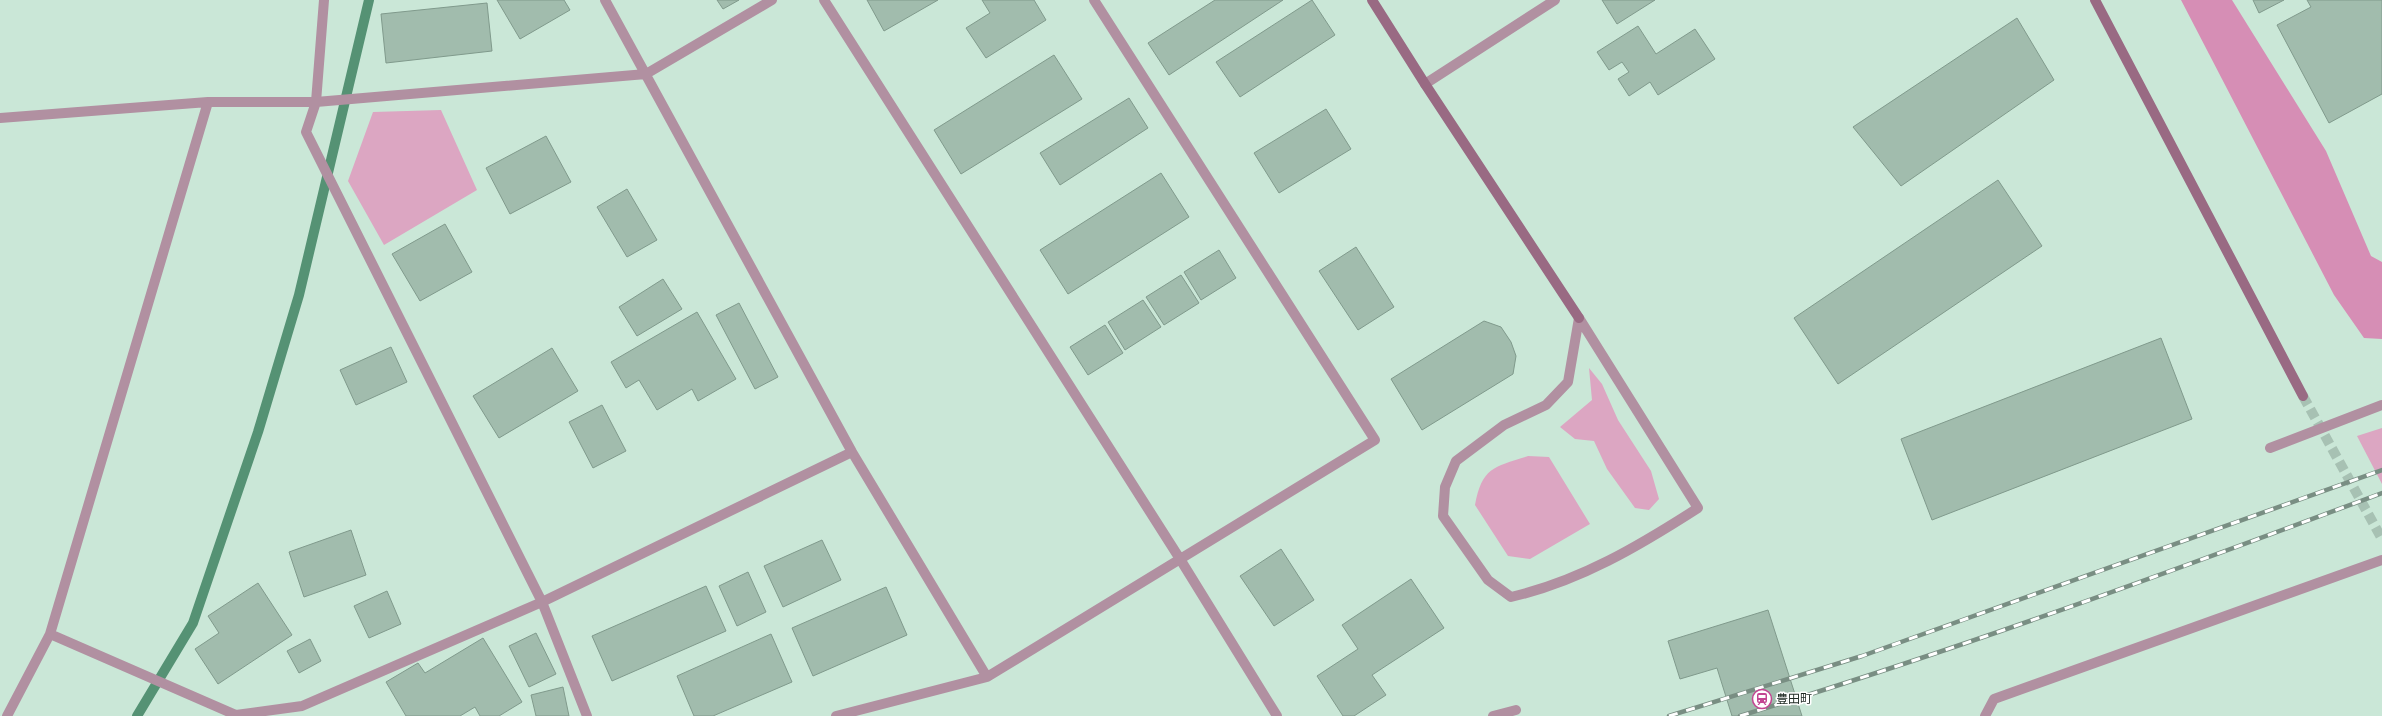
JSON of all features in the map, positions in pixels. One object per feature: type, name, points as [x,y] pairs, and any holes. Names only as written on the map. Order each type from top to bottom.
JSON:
[{"type":"street","points":[[324,0],[316,102],[306,132],[542,602],[587,716]]},
{"type":"street","points":[[605,0],[852,452],[987,677]]},
{"type":"street","points":[[0,118],[208,102],[316,102],[646,74],[772,0]]},
{"type":"street","points":[[824,0],[1180,559],[1277,716]]},
{"type":"street","points":[[836,716],[987,677],[1374,440],[1094,0]]},
{"type":"street","points":[[1372,0],[1425,84],[1579,318],[1698,508],[1644,543],[1596,569],[1537,591],[1511,597],[1488,580],[1443,516],[1445,487],[1456,462],[1504,424],[1546,405],[1568,382],[1579,318]]},
{"type":"street","points":[[1425,84],[1555,0]]},
{"type":"street","points":[[2095,0],[2303,396]]},
{"type":"street","points":[[7,716],[50,634],[208,102]]},
{"type":"street","points":[[2270,448],[2382,405]]},
{"type":"street","points":[[50,634],[236,714],[302,706],[542,602],[852,452]]},
{"type":"street","points":[[1985,716],[1994,699],[2382,560]]},
{"type":"street","points":[[1493,716],[1516,710]]},
{"type":"shaded area","points":[[2181,0],[2232,0],[2326,151],[2371,256],[2382,262],[2382,339],[2364,338],[2334,295]]},
{"type":"shaded area","points":[[441,110],[477,190],[384,245],[348,181],[373,112]]},
{"type":"shaded area","points":[[1589,368],[1602,384],[1618,420],[1651,471],[1659,499],[1649,510],[1635,508],[1607,469],[1594,441],[1575,439],[1560,427],[1592,400]]},
{"type":"shaded area","points":[[2382,428],[2382,484],[2357,436]]},
{"type":"shaded area","points":[[1528,456],[1549,457],[1590,524],[1530,559],[1508,556],[1475,505],[1481,483],[1491,470],[1498,466]]},
{"type":"building","points":[[497,0],[564,0],[570,10],[520,39]]},
{"type":"building","points":[[717,0],[739,0],[723,9]]},
{"type":"building","points":[[867,0],[938,0],[884,31]]},
{"type":"building","points":[[982,0],[1034,0],[1046,20],[986,58],[966,28],[990,13]]},
{"type":"building","points":[[1215,0],[1283,0],[1169,75],[1148,43]]},
{"type":"building","points":[[1312,0],[1335,35],[1240,97],[1216,62]]},
{"type":"building","points":[[1602,0],[1655,0],[1617,24]]},
{"type":"building","points":[[2253,0],[2284,0],[2259,13]]},
{"type":"building","points":[[2307,0],[2382,0],[2382,94],[2329,123],[2277,25],[2311,7]]},
{"type":"building","points":[[487,3],[492,51],[386,63],[381,14]]},
{"type":"building","points":[[2017,18],[2054,80],[1901,186],[1853,127]]},
{"type":"building","points":[[1638,26],[1656,54],[1695,29],[1715,59],[1658,95],[1650,82],[1629,96],[1618,79],[1629,72],[1622,62],[1609,70],[1597,52]]},
{"type":"building","points":[[1054,55],[1082,99],[961,174],[934,130]]},
{"type":"building","points":[[1129,98],[1148,128],[1060,185],[1040,153]]},
{"type":"building","points":[[1326,109],[1351,149],[1279,193],[1254,153]]},
{"type":"building","points":[[546,136],[571,182],[510,214],[486,168]]},
{"type":"building","points":[[1161,173],[1189,217],[1068,294],[1040,250]]},
{"type":"building","points":[[1998,180],[2042,246],[1838,384],[1794,318]]},
{"type":"building","points":[[627,189],[657,240],[627,257],[597,207]]},
{"type":"building","points":[[445,224],[472,272],[420,301],[392,254]]},
{"type":"building","points":[[1356,247],[1394,307],[1358,330],[1319,271]]},
{"type":"building","points":[[1219,250],[1236,278],[1201,300],[1184,272]]},
{"type":"building","points":[[1181,275],[1199,303],[1164,325],[1146,297]]},
{"type":"building","points":[[663,279],[682,309],[637,336],[619,307]]},
{"type":"building","points":[[1143,300],[1161,327],[1125,350],[1108,322]]},
{"type":"building","points":[[739,303],[778,377],[755,389],[716,315]]},
{"type":"building","points":[[697,312],[736,379],[698,401],[692,389],[657,410],[639,380],[626,388],[611,362]]},
{"type":"building","points":[[1484,321],[1501,327],[1511,342],[1516,356],[1513,374],[1422,430],[1391,379]]},
{"type":"building","points":[[1105,325],[1123,353],[1088,375],[1070,347]]},
{"type":"building","points":[[2161,338],[2192,419],[1932,520],[1901,439]]},
{"type":"building","points":[[391,347],[407,382],[356,405],[340,370]]},
{"type":"building","points":[[552,348],[578,391],[499,438],[473,396]]},
{"type":"building","points":[[602,405],[626,451],[593,468],[569,422]]},
{"type":"building","points":[[351,530],[366,575],[304,597],[289,552]]},
{"type":"building","points":[[822,540],[841,580],[783,607],[764,566]]},
{"type":"building","points":[[1281,549],[1314,600],[1274,626],[1240,576]]},
{"type":"building","points":[[748,572],[766,612],[737,626],[719,586]]},
{"type":"building","points":[[1411,579],[1444,628],[1372,675],[1386,695],[1354,716],[1343,716],[1317,676],[1358,649],[1342,625]]},
{"type":"building","points":[[258,583],[292,635],[218,684],[195,649],[219,633],[208,616]]},
{"type":"building","points":[[706,586],[726,631],[612,681],[592,636]]},
{"type":"building","points":[[886,587],[907,635],[813,676],[792,628]]},
{"type":"building","points":[[387,591],[401,624],[369,638],[354,606]]},
{"type":"building","points":[[1768,610],[1802,716],[1732,716],[1717,668],[1680,679],[1668,641]]},
{"type":"building","points":[[536,633],[556,674],[529,687],[509,646]]},
{"type":"building","points":[[771,634],[792,682],[713,716],[694,716],[677,676]]},
{"type":"building","points":[[483,638],[522,702],[499,716],[480,716],[475,707],[460,716],[406,716],[386,682],[418,663],[425,673]]},
{"type":"building","points":[[310,639],[321,661],[299,673],[287,651]]},
{"type":"building","points":[[563,687],[569,716],[536,716],[531,695]]},
{"type":"waterway","points":[[137,716],[193,623],[258,432],[299,295],[369,0]]},
{"type":"tunnel","points":[[2303,396],[2382,539]]},
{"type":"railway","points":[[1669,716],[1862,656],[2382,470]]},
{"type":"railway","points":[[1740,716],[1821,691],[1983,637],[2143,581],[2382,493]]},
{"type":"place","name":"豊田町","points":[[1762,699]]}]
